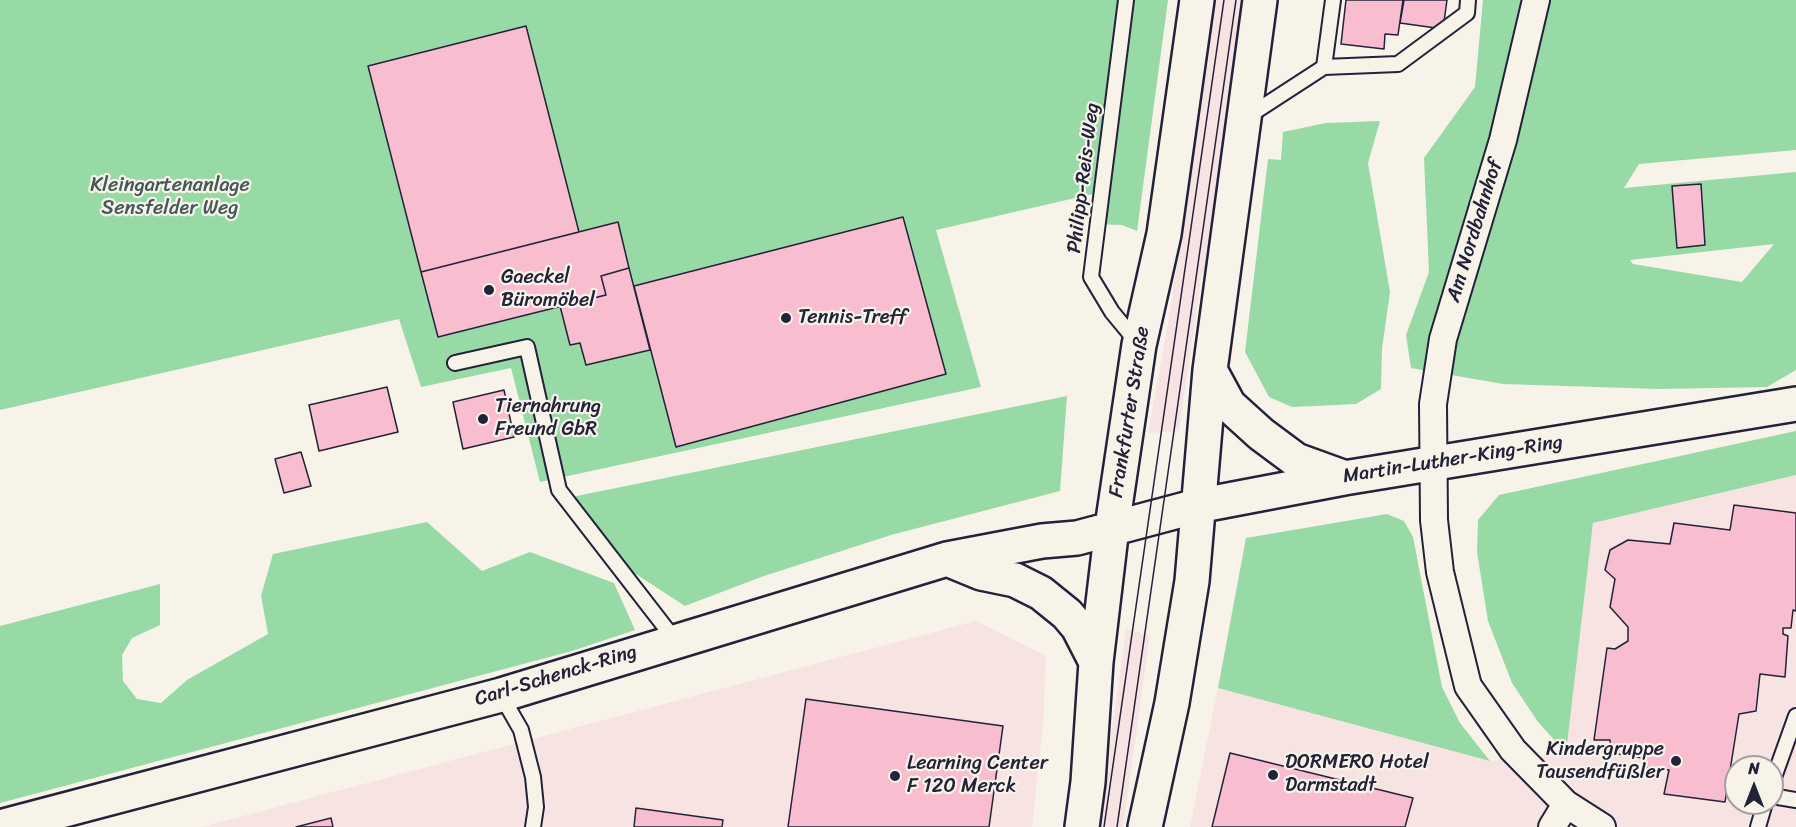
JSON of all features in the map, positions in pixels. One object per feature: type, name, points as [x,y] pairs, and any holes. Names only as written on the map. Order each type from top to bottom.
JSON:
[{"type":"main road","name":"Frankfurter Straße","points":[[1082,827],[1088,782],[1096,662],[1112,527],[1139,345],[1164,234],[1197,0]]},
{"type":"main road","points":[[1146,827],[1172,703],[1191,581],[1210,370],[1260,0]]},
{"type":"main road","points":[[1210,370],[1230,405],[1261,434],[1296,460],[1344,478]]},
{"type":"main road","name":"Martin-Luther-King-Ring","points":[[1112,527],[1197,506],[1344,478],[1796,404]]},
{"type":"main road","name":"Carl-Schenck-Ring","points":[[0,827],[501,695],[675,640],[947,559],[1042,541],[1077,538],[1112,527]]},
{"type":"main road","points":[[947,559],[981,573],[1015,580],[1041,593],[1067,614],[1078,627],[1096,662]]},
{"type":"street","name":"Am Nordbahnhof","points":[[1536,0],[1503,140],[1443,339],[1433,404],[1434,520],[1440,572],[1468,686],[1514,750],[1566,804],[1602,827]]},
{"type":"street","points":[[1552,827],[1566,804]]},
{"type":"lane","name":"Philipp-Reis-Weg","points":[[1126,0],[1091,278],[1112,312],[1139,345]]},
{"type":"lane","points":[[1324,67],[1333,0]]},
{"type":"lane","points":[[1243,120],[1324,67],[1398,64],[1467,13],[1468,0]]},
{"type":"lane","points":[[455,363],[527,347],[559,490],[675,640]]},
{"type":"lane","points":[[501,695],[521,730],[533,777],[536,807],[534,827]]},
{"type":"lane","points":[[1782,755],[1796,716]]},
{"type":"shaded area","points":[[1214,0],[1248,0],[1207,272],[1202,273],[1179,431],[1148,433],[1170,312],[1209,54]]},
{"type":"shaded area","points":[[1796,475],[1796,827],[1190,827],[1218,688],[1490,761],[1566,753],[1593,523]]},
{"type":"shaded area","points":[[976,621],[1046,656],[1043,724],[1032,827],[202,827]]},
{"type":"shaded area","points":[[1126,629],[1150,635],[1123,827],[1098,827]]},
{"type":"green space","name":"Kleingartenanlage Sensfelder Weg","points":[[0,0],[1168,0],[1137,231],[1122,225],[1098,224],[1097,193],[936,230],[981,387],[540,482],[511,368],[421,387],[399,319],[0,410]]},
{"type":"green space","points":[[1483,0],[1796,0],[1796,150],[1639,164],[1624,188],[1796,172],[1796,370],[1767,387],[1659,389],[1503,384],[1411,368],[1406,335],[1429,272],[1424,158],[1475,87]],"holes":[[[1774,244],[1742,282],[1633,264],[1630,260]]]},
{"type":"green space","points":[[1380,121],[1368,163],[1390,292],[1382,349],[1381,389],[1356,404],[1292,407],[1269,397],[1245,352],[1268,159],[1281,160],[1283,132],[1326,123]]},
{"type":"green space","points":[[1067,396],[1060,491],[891,535],[761,577],[685,606],[625,567],[572,497]]},
{"type":"green space","points":[[1796,431],[1796,475],[1593,523],[1566,753],[1538,722],[1512,683],[1488,621],[1477,552],[1478,520],[1499,495]]},
{"type":"green space","points":[[1387,514],[1404,521],[1413,537],[1442,687],[1460,723],[1490,761],[1218,688],[1246,538]]},
{"type":"green space","points":[[427,522],[482,571],[530,552],[614,583],[635,630],[572,651],[0,803],[0,626],[160,584],[160,625],[132,638],[122,655],[123,681],[137,699],[161,703],[187,680],[268,634],[261,596],[273,554]]},
{"type":"building","points":[[1346,0],[1403,0],[1398,35],[1385,34],[1384,49],[1341,44]]},
{"type":"building","points":[[1404,0],[1447,0],[1443,29],[1400,23]]},
{"type":"building","points":[[526,26],[579,232],[421,272],[368,66]]},
{"type":"building","points":[[1701,184],[1705,245],[1677,248],[1672,186]]},
{"type":"building","name":"Tennis-Treff","points":[[903,217],[946,374],[676,447],[634,286]]},
{"type":"building","points":[[618,222],[629,268],[601,276],[606,295],[438,337],[421,272]]},
{"type":"building","points":[[629,268],[650,350],[586,365],[580,343],[570,345],[560,306],[606,295],[601,276]]},
{"type":"building","points":[[387,387],[398,432],[319,451],[309,405]]},
{"type":"building","name":"Tiernahrung Freund GbR","points":[[504,390],[514,437],[463,449],[453,402]]},
{"type":"building","points":[[301,452],[311,486],[284,493],[275,459]]},
{"type":"building","points":[[1734,505],[1796,513],[1796,611],[1793,610],[1791,628],[1783,628],[1783,634],[1788,636],[1785,677],[1760,674],[1756,711],[1739,714],[1732,755],[1724,755],[1724,802],[1664,794],[1669,770],[1644,767],[1643,758],[1611,753],[1610,740],[1594,740],[1607,648],[1615,649],[1628,641],[1628,627],[1610,607],[1615,579],[1605,570],[1610,550],[1628,540],[1670,544],[1674,523],[1730,530]]},
{"type":"building","name":"Learning Center F 120 Merck","points":[[806,699],[1003,726],[989,827],[788,827]]},
{"type":"building","name":"DORMERO Hotel Darmstadt","points":[[1230,753],[1413,798],[1405,827],[1212,827]]},
{"type":"building","points":[[636,808],[723,820],[722,827],[634,827]]},
{"type":"building","points":[[331,818],[333,827],[296,827]]},
{"type":"tram line","points":[[1104,827],[1224,0]]},
{"type":"tram line","points":[[1117,827],[1236,0]]},
{"type":"place","name":"Gaeckel Büromöbel","points":[[489,290]]},
{"type":"place","name":"Tennis-Treff","points":[[786,318]]},
{"type":"place","name":"Tiernahrung Freund GbR","points":[[483,419]]},
{"type":"place","name":"Kindergruppe Tausendfüßler","points":[[1676,761]]},
{"type":"place","name":"DORMERO Hotel Darmstadt","points":[[1273,775]]},
{"type":"place","name":"Learning Center F 120 Merck","points":[[895,776]]}]
